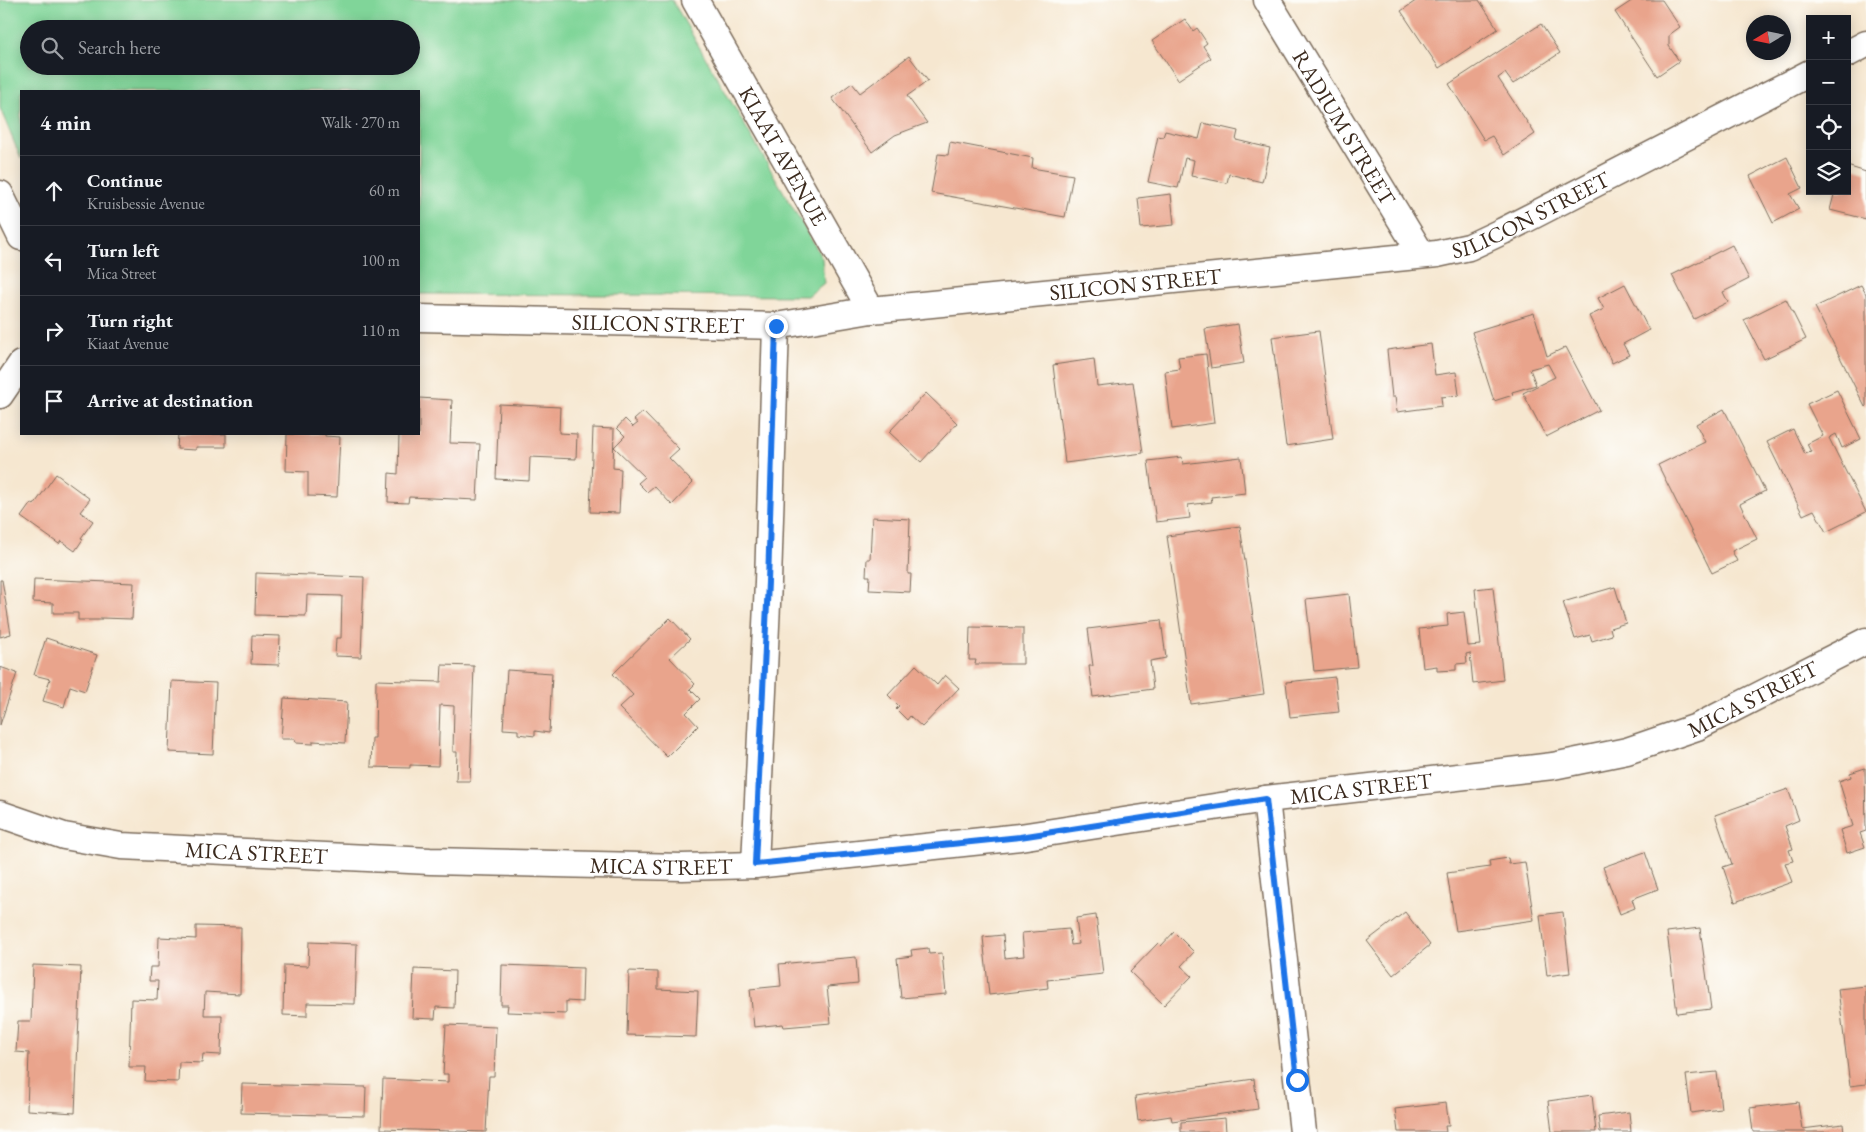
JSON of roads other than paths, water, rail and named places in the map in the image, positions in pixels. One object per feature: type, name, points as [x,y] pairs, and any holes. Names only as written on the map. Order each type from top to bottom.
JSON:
[{"type":"street","name":"KIAAT AVENUE","points":[[695,0],[871,310]]},
{"type":"street","name":"RADIUM STREET","points":[[1266,0],[1422,255]]},
{"type":"street","points":[[1851,52],[1866,44]]},
{"type":"street","name":"SILICON STREET","points":[[420,318],[776,326],[871,310],[1436,254],[1469,246],[1495,235],[1806,75]]},
{"type":"street","points":[[0,194],[20,235]]},
{"type":"street","points":[[755,864],[768,592],[776,326]]},
{"type":"street","points":[[0,395],[20,365]]},
{"type":"street","name":"MICA STREET","points":[[0,814],[64,836],[121,846],[430,861],[682,867],[755,864],[1020,837],[1266,799],[1553,766],[1627,751],[1697,727],[1866,641]]},
{"type":"street","points":[[1266,799],[1303,1132]]}]
